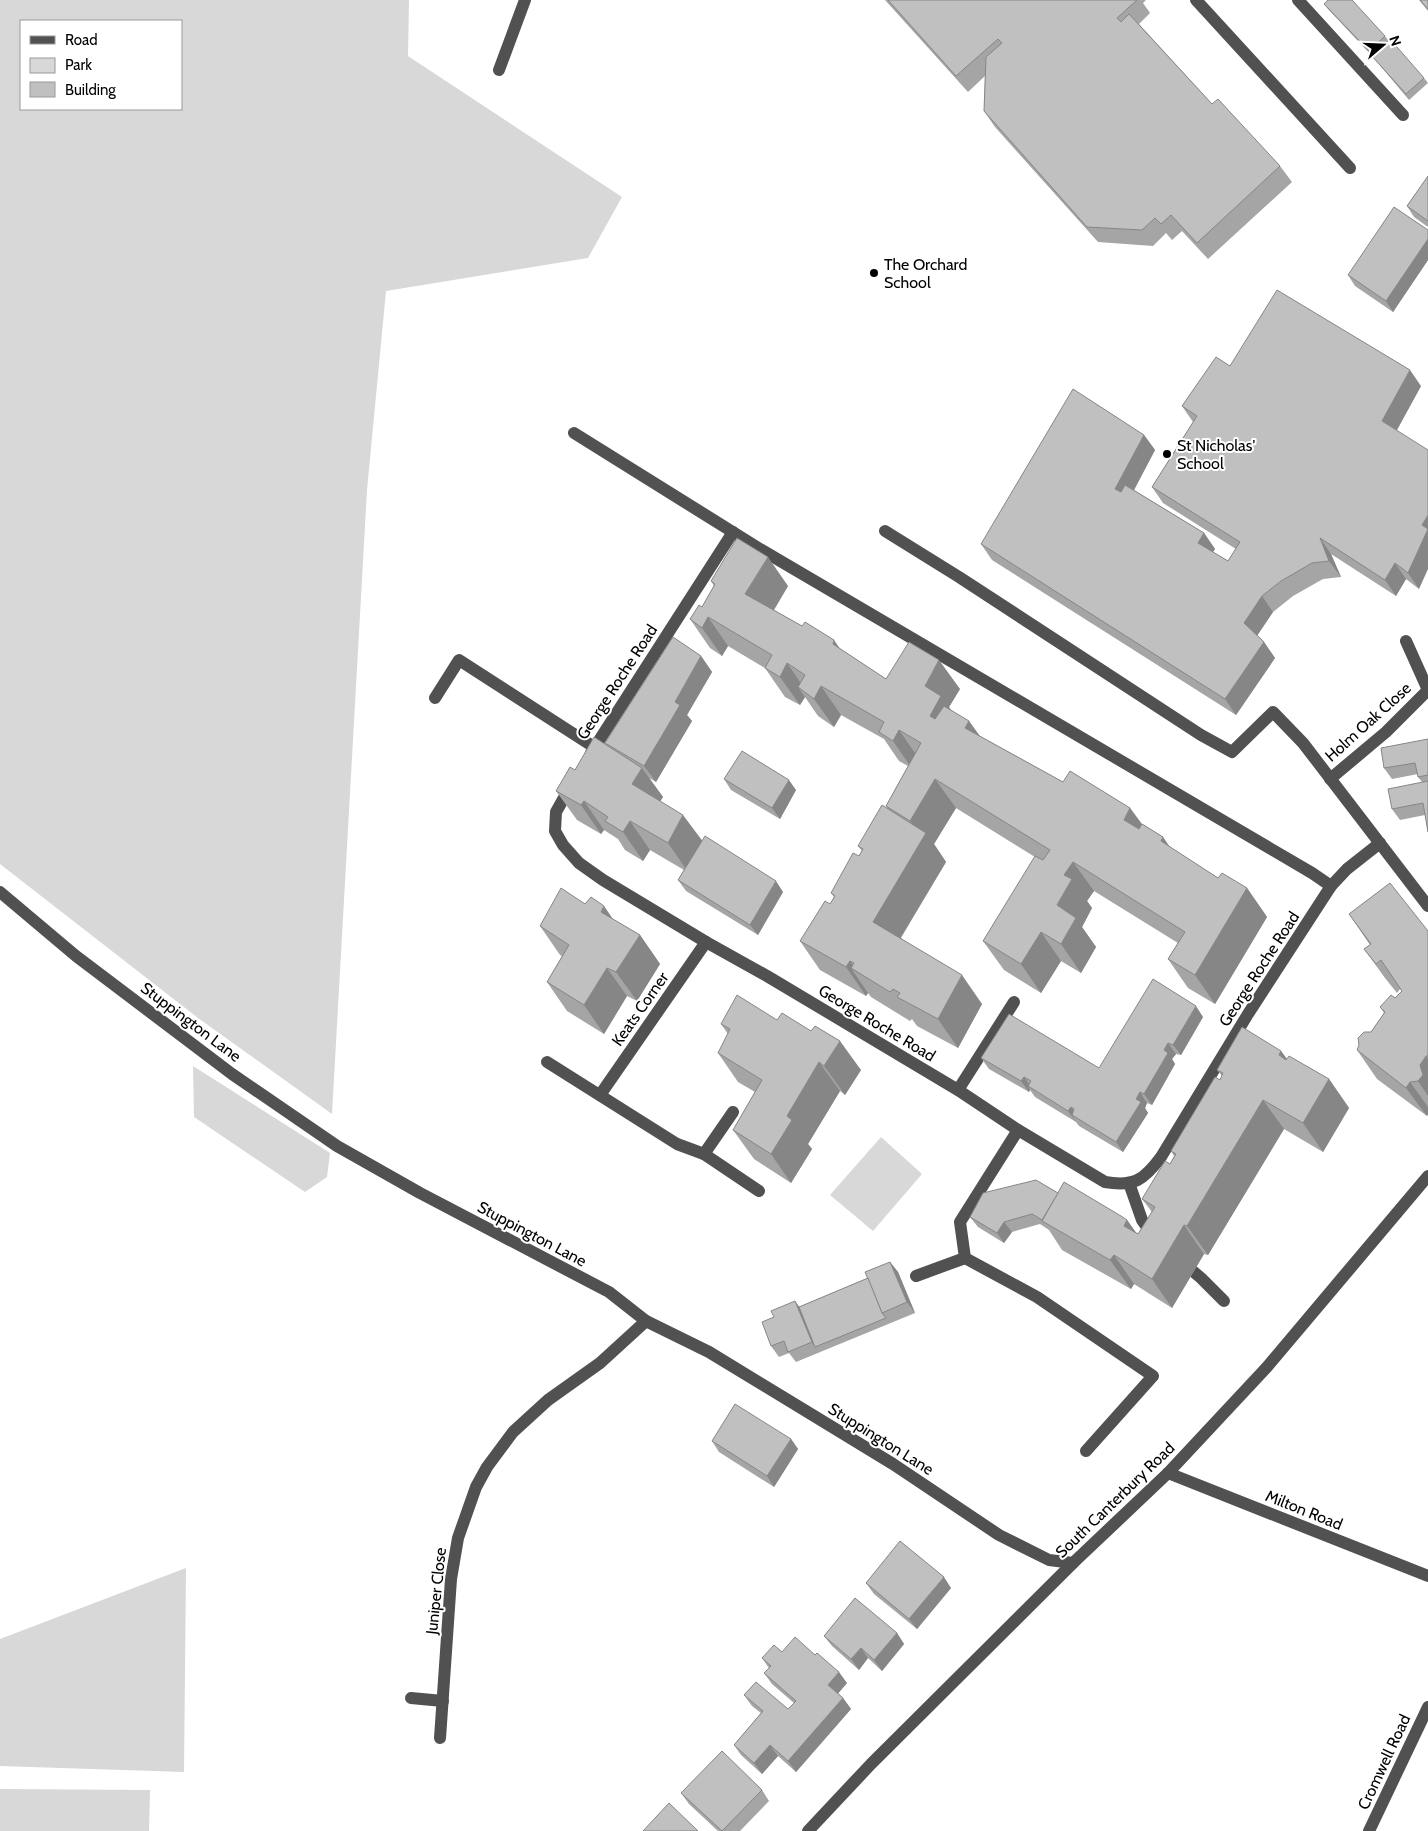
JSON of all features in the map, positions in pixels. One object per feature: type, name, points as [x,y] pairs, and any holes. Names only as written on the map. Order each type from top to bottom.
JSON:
[{"type":"street","points":[[499,70],[525,0]]},
{"type":"street","points":[[1196,0],[1350,168]]},
{"type":"street","points":[[1298,0],[1403,115]]},
{"type":"street","points":[[574,433],[760,549],[1312,873],[1331,886]]},
{"type":"street","points":[[885,531],[1202,735],[1232,752],[1273,712],[1303,743],[1428,906]]},
{"type":"street","name":"George Roche Road","points":[[584,764],[734,532]]},
{"type":"street","points":[[1406,641],[1428,690]]},
{"type":"street","points":[[435,698],[459,660],[594,747]]},
{"type":"street","name":"Holm Oak Close","points":[[1330,779],[1386,732],[1428,690]]},
{"type":"street","name":"George Roche Road","points":[[575,780],[556,812],[555,831],[562,845],[579,862],[603,880],[958,1090],[1018,1130],[1105,1182],[1120,1184],[1129,1183],[1148,1174],[1161,1157],[1248,1014],[1331,886],[1347,869],[1380,843]]},
{"type":"street","name":"Stuppington Lane","points":[[0,892],[76,956],[232,1074],[337,1146],[420,1194],[609,1292],[646,1321],[709,1352],[893,1464],[999,1535],[1049,1560],[1072,1563]]},
{"type":"street","name":"Keats Corner","points":[[600,1095],[706,942]]},
{"type":"street","points":[[958,1090],[1014,1002]]},
{"type":"street","points":[[547,1062],[677,1144],[704,1154],[760,1191]]},
{"type":"street","points":[[704,1154],[733,1112]]},
{"type":"street","points":[[965,1258],[960,1222],[1018,1130]]},
{"type":"street","name":"South Canterbury Road","points":[[808,1831],[878,1757],[1072,1563],[1168,1473],[1267,1367],[1428,1176]]},
{"type":"street","points":[[1129,1183],[1142,1220],[1158,1242],[1201,1278],[1224,1301]]},
{"type":"street","points":[[916,1276],[965,1258],[1037,1298],[1153,1376],[1086,1451]]},
{"type":"street","name":"Juniper Close","points":[[440,1738],[451,1579],[458,1538],[476,1487],[487,1467],[512,1432],[548,1400],[600,1364],[646,1321]]},
{"type":"street","name":"Milton Road","points":[[1168,1473],[1428,1576]]},
{"type":"street","points":[[411,1698],[443,1701]]},
{"type":"street","name":"Cromwell Road","points":[[1370,1831],[1428,1707]]},
{"type":"green space","points":[[0,0],[409,0],[408,56],[622,197],[588,258],[386,291],[367,490],[332,1114],[198,1018],[0,864]]},
{"type":"green space","points":[[193,1066],[330,1153],[327,1177],[305,1192],[194,1117]]},
{"type":"green space","points":[[881,1137],[922,1174],[873,1231],[830,1195]]},
{"type":"green space","points":[[186,1568],[184,1772],[0,1766],[0,1639]]},
{"type":"green space","points":[[0,1789],[150,1790],[149,1831],[0,1831]]},
{"type":"building","points":[[888,0],[1137,0],[1117,18],[1121,22],[1129,14],[1212,104],[1218,99],[1280,166],[1197,243],[1171,215],[1161,224],[1155,218],[1142,230],[1087,227],[984,111],[986,57],[1002,43],[998,39],[956,76]]},
{"type":"building","points":[[1328,0],[1352,0],[1385,36],[1369,51],[1324,4]]},
{"type":"building","points":[[1420,0],[1428,0],[1428,9]]},
{"type":"building","points":[[1390,39],[1424,78],[1406,94],[1371,55]]},
{"type":"building","points":[[1428,176],[1428,221],[1407,206]]},
{"type":"building","points":[[1394,207],[1428,230],[1428,239],[1386,301],[1348,275]]},
{"type":"building","points":[[1277,290],[1410,370],[1382,421],[1428,450],[1428,515],[1422,525],[1428,529],[1408,573],[1395,563],[1385,580],[1320,538],[1329,561],[1312,563],[1281,581],[1262,596],[1244,623],[1264,642],[1225,699],[981,544],[1073,389],[1144,435],[1115,489],[1121,492],[1125,485],[1204,533],[1198,543],[1228,561],[1240,542],[1152,487],[1197,416],[1182,406],[1216,357],[1230,366]]},
{"type":"building","points":[[737,538],[768,557],[745,594],[802,626],[805,622],[834,640],[833,644],[886,679],[909,642],[939,660],[925,686],[941,696],[930,716],[935,719],[944,706],[969,721],[965,728],[1063,782],[1070,771],[1130,808],[1124,820],[1139,829],[1142,824],[1163,837],[1161,841],[1218,878],[1222,873],[1247,888],[1195,975],[1168,959],[1185,932],[1073,862],[1064,875],[1072,879],[1057,905],[1076,918],[1061,944],[1041,932],[1021,964],[983,941],[1035,856],[1043,860],[1050,850],[935,779],[910,821],[886,806],[921,743],[899,730],[893,741],[879,732],[884,722],[821,686],[814,699],[798,687],[805,675],[787,663],[780,677],[765,668],[772,655],[708,617],[702,628],[690,619],[699,605],[702,607],[715,584],[711,581]]},
{"type":"building","points":[[673,637],[701,656],[675,702],[680,705],[644,766],[605,743]]},
{"type":"building","points":[[594,737],[642,768],[632,784],[683,815],[668,843],[630,821],[623,832],[605,821],[608,817],[584,801],[581,805],[556,791],[570,767],[575,770]]},
{"type":"building","points":[[1428,739],[1428,775],[1418,777],[1415,763],[1384,768],[1381,748]]},
{"type":"building","points":[[742,751],[789,780],[772,808],[724,779]]},
{"type":"building","points":[[1428,781],[1428,832],[1423,803],[1392,809],[1388,789]]},
{"type":"building","points":[[882,805],[926,833],[873,922],[962,975],[938,1019],[897,997],[900,993],[893,989],[890,992],[851,968],[854,963],[850,961],[846,967],[800,941],[825,901],[830,904],[835,896],[831,893],[853,853],[859,856],[863,849],[858,846]]},
{"type":"building","points":[[705,836],[776,881],[750,925],[678,880]]},
{"type":"building","points":[[1390,883],[1428,931],[1428,1056],[1420,1065],[1423,1075],[1418,1081],[1410,1082],[1406,1088],[1357,1050],[1359,1045],[1358,1038],[1364,1032],[1371,1032],[1385,1012],[1380,1007],[1391,995],[1395,998],[1402,991],[1381,960],[1376,964],[1364,949],[1371,944],[1349,914]]},
{"type":"building","points":[[561,888],[585,904],[591,897],[604,906],[601,912],[640,935],[616,972],[607,968],[584,1005],[547,982],[569,945],[540,926]]},
{"type":"building","points":[[1153,979],[1196,1006],[1173,1045],[1168,1043],[1164,1050],[1168,1053],[1144,1094],[1140,1092],[1136,1099],[1141,1102],[1116,1142],[1072,1115],[1074,1109],[1071,1107],[1068,1111],[1028,1086],[1031,1081],[1024,1077],[1021,1081],[981,1058],[1009,1014],[1099,1068]]},
{"type":"building","points":[[737,995],[777,1020],[782,1013],[811,1031],[815,1026],[840,1041],[824,1066],[819,1062],[787,1116],[792,1120],[771,1154],[733,1130],[762,1080],[718,1053],[730,1029],[721,1024]]},
{"type":"building","points":[[1242,1027],[1281,1051],[1279,1055],[1286,1060],[1289,1056],[1329,1079],[1303,1123],[1263,1100],[1187,1226],[1184,1225],[1152,1279],[1114,1255],[1110,1260],[1042,1221],[1064,1182],[1127,1220],[1124,1226],[1138,1234],[1155,1207],[1142,1199],[1165,1161],[1170,1164],[1176,1154],[1171,1151],[1215,1077],[1220,1080],[1223,1073],[1217,1070]]},
{"type":"building","points":[[1036,1180],[1058,1193],[1042,1220],[1032,1214],[1004,1222],[997,1233],[970,1217],[983,1193]]},
{"type":"building","points":[[890,1262],[907,1302],[882,1313],[865,1272]]},
{"type":"building","points":[[868,1278],[882,1313],[886,1318],[815,1347],[799,1307]]},
{"type":"building","points":[[795,1301],[812,1342],[788,1352],[784,1341],[771,1346],[762,1322],[774,1317],[771,1311]]},
{"type":"building","points":[[735,1404],[791,1439],[767,1476],[712,1441]]},
{"type":"building","points":[[900,1541],[944,1577],[909,1619],[866,1583]]},
{"type":"building","points":[[855,1598],[897,1633],[874,1660],[861,1648],[851,1659],[824,1636]]},
{"type":"building","points":[[795,1637],[815,1655],[817,1653],[839,1672],[828,1685],[843,1698],[788,1761],[770,1745],[754,1763],[734,1745],[763,1711],[744,1695],[756,1682],[788,1709],[796,1701],[764,1673],[771,1666],[762,1658],[774,1645],[782,1652]]},
{"type":"building","points":[[722,1751],[762,1790],[722,1831],[681,1793]]},
{"type":"building","points":[[669,1803],[698,1831],[643,1831]]},
{"type":"place","name":"The Orchard School","points":[[874,273]]},
{"type":"place","name":"St Nicholas' School","points":[[1167,454]]}]
